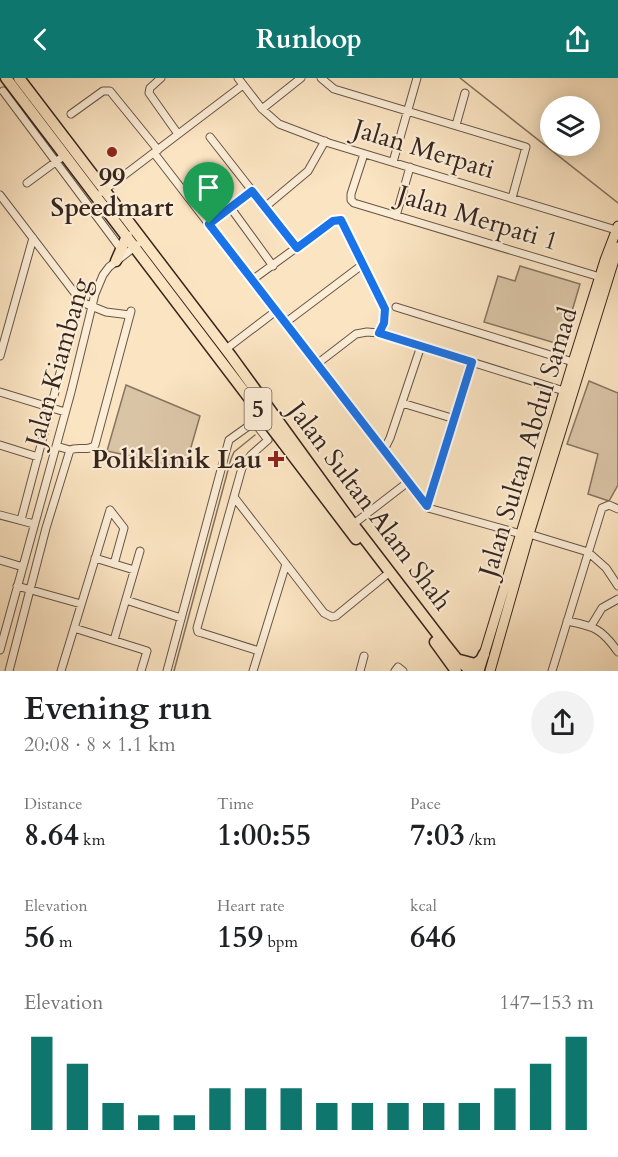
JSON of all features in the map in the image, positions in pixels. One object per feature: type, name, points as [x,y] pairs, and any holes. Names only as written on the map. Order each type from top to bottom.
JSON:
[{"type":"highway","name":"Jalan Sultan Alam Shah","points":[[6,78],[61,158],[101,193],[127,236],[139,244]]},
{"type":"highway","name":"Jalan Sultan Alam Shah","points":[[19,78],[139,244],[187,307],[274,413],[385,576],[456,671]]},
{"type":"highway","points":[[116,261],[127,236]]},
{"type":"highway","name":"Jalan Sultan Alam Shah","points":[[187,307],[258,419],[350,526],[457,659],[471,671]]},
{"type":"highway","points":[[457,659],[475,664],[484,654]]},
{"type":"main road","name":"Jalan Sultan Abdul Samad","points":[[490,671],[564,391],[600,277],[612,263],[617,228]]},
{"type":"main road","name":"Jalan Sultan Abdul Samad","points":[[479,671],[618,247]]},
{"type":"main road","points":[[601,297],[610,279],[618,272]]},
{"type":"street","points":[[161,78],[150,88],[149,93],[178,134]]},
{"type":"street","points":[[262,109],[301,78]]},
{"type":"street","points":[[321,78],[334,88],[526,147],[512,198]]},
{"type":"street","points":[[393,162],[415,79]]},
{"type":"street","points":[[101,193],[178,134],[240,81]]},
{"type":"street","name":"Jalan Merpati","points":[[240,81],[262,109],[285,127],[364,154],[617,228]]},
{"type":"street","points":[[3,91],[61,158],[121,249]]},
{"type":"street","points":[[71,114],[103,91],[113,92],[209,224],[427,506],[588,552],[606,568],[618,586]]},
{"type":"street","points":[[456,125],[465,93]]},
{"type":"street","points":[[210,137],[297,248]]},
{"type":"street","points":[[265,207],[308,171],[325,141]]},
{"type":"street","name":"Jalan Merpati 1","points":[[364,154],[351,194],[351,200],[354,203],[600,277]]},
{"type":"street","points":[[27,183],[61,158]]},
{"type":"street","points":[[396,216],[410,167]]},
{"type":"street","points":[[209,224],[252,191]]},
{"type":"street","points":[[0,195],[79,301],[21,520]]},
{"type":"street","points":[[230,207],[273,266]]},
{"type":"street","points":[[252,280],[338,219],[342,222],[385,309],[384,323],[379,333]]},
{"type":"street","points":[[0,356],[33,238]]},
{"type":"street","name":"Jalan Kiambang","points":[[0,650],[92,307],[103,275],[116,261],[139,244]]},
{"type":"street","points":[[285,323],[362,265]]},
{"type":"street","points":[[56,446],[70,450],[76,447],[88,449],[95,445],[130,313],[92,307],[79,301]]},
{"type":"street","points":[[396,307],[573,362]]},
{"type":"street","points":[[231,346],[276,311]]},
{"type":"street","points":[[317,364],[356,334],[379,333],[564,391]]},
{"type":"street","points":[[384,450],[421,346]]},
{"type":"street","points":[[427,506],[472,362]]},
{"type":"street","points":[[0,392],[65,412]]},
{"type":"street","points":[[402,403],[455,419]]},
{"type":"street","points":[[167,671],[229,440],[258,419],[268,440],[251,455],[242,468],[197,628],[198,632],[259,651]]},
{"type":"street","points":[[0,445],[38,457]]},
{"type":"street","name":"Jalan Kiambang","points":[[9,671],[46,528],[70,450]]},
{"type":"street","points":[[350,526],[408,482]]},
{"type":"street","points":[[234,497],[324,613],[332,618],[385,576]]},
{"type":"street","points":[[552,671],[602,508],[609,505],[618,509]]},
{"type":"street","points":[[61,671],[110,510],[124,528],[114,564]]},
{"type":"street","points":[[0,515],[34,524]]},
{"type":"street","points":[[114,640],[140,551]]},
{"type":"street","points":[[95,558],[135,570]]},
{"type":"street","points":[[0,560],[22,567]]},
{"type":"street","points":[[253,671],[286,564]]},
{"type":"street","points":[[17,586],[81,604]]},
{"type":"street","points":[[591,626],[602,608],[618,599]]},
{"type":"street","points":[[126,600],[182,618]]},
{"type":"street","points":[[567,621],[591,626],[607,636],[618,652]]},
{"type":"street","points":[[74,628],[147,651],[141,671]]},
{"type":"street","points":[[360,671],[364,656]]},
{"type":"street","points":[[395,671],[398,668],[403,671]]},
{"type":"shaded area","points":[[520,266],[580,284],[562,345],[484,322],[498,276],[515,281]]},
{"type":"shaded area","points":[[589,381],[618,393],[618,485],[609,501],[588,494],[598,454],[567,444]]},
{"type":"shaded area","points":[[126,385],[200,416],[185,468],[107,451]]},
{"type":"waterway","points":[[460,78],[618,203]]},
{"type":"waterway","points":[[174,671],[231,459],[234,452],[255,435]]},
{"type":"place","name":"99 Speedmart","points":[[112,152]]},
{"type":"place","name":"Poliklinik Lau","points":[[276,459]]},
{"type":"route","points":[[252,191],[297,248],[333,221],[341,220],[385,309],[384,323],[379,333],[472,362],[427,506],[358,418],[209,224],[252,191]]}]
